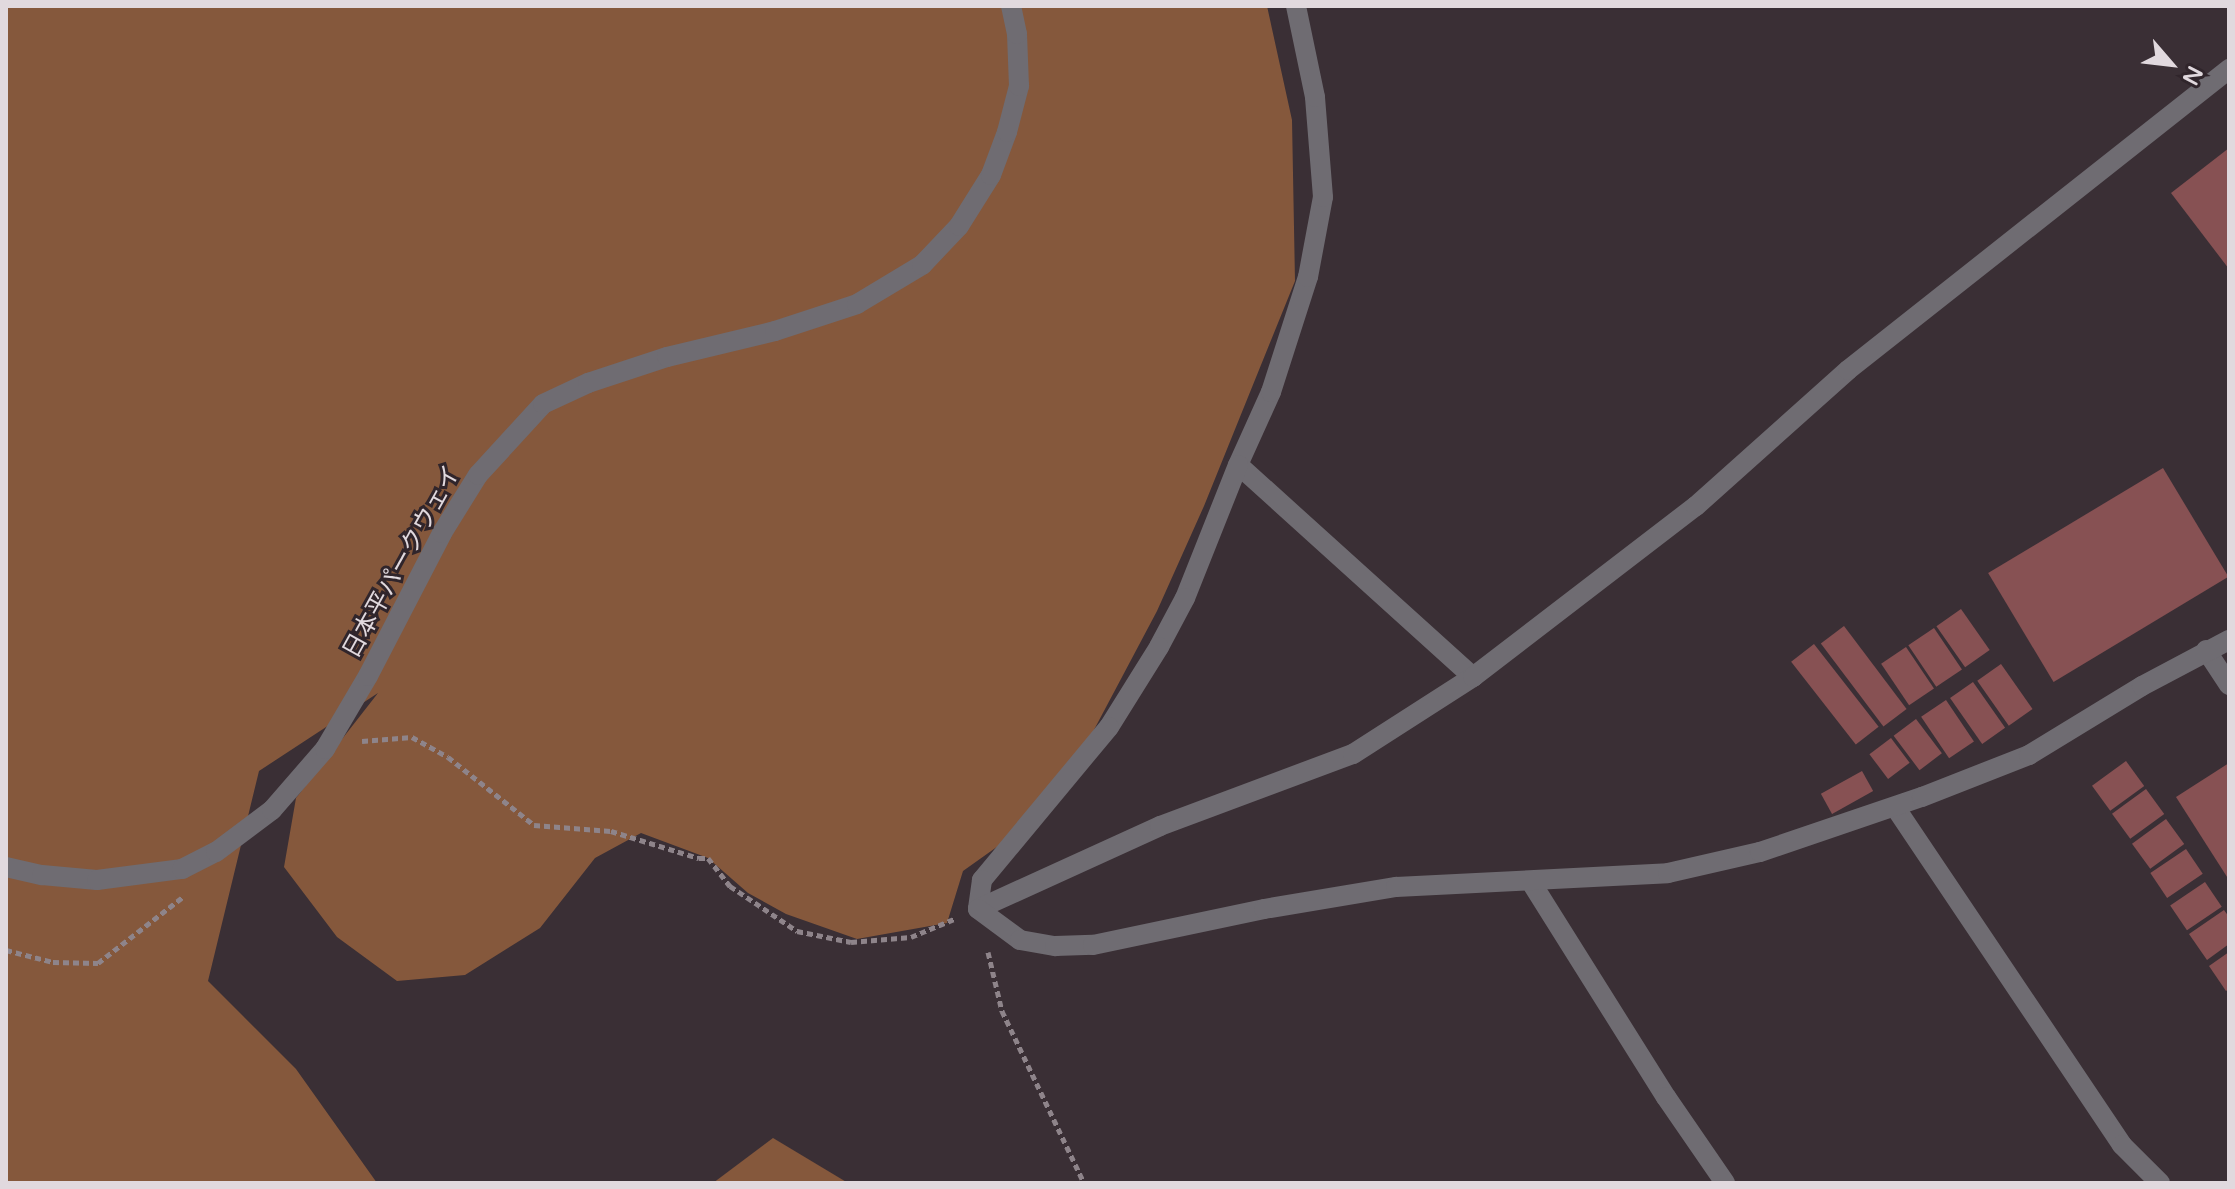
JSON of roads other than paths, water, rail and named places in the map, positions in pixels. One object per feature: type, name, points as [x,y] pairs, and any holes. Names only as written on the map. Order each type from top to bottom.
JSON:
[{"type":"street","name":"日本平パークウェイ","points":[[6,867],[42,875],[97,880],[182,869],[216,852],[272,810],[325,749],[442,533],[478,475],[543,404],[588,383],[667,357],[775,331],[857,304],[922,265],[959,226],[991,175],[1007,132],[1019,86],[1017,34],[1011,6]]},
{"type":"street","points":[[978,909],[982,880],[1109,727],[1159,647],[1185,598],[1271,392],[1308,277],[1323,197],[1315,97],[1296,6]]},
{"type":"street","points":[[978,909],[1160,826],[1353,754],[1473,677],[1696,506],[1848,370],[2229,69]]},
{"type":"street","points":[[1238,465],[1473,677]]},
{"type":"street","points":[[978,909],[1020,940],[1055,946],[1093,945],[1264,909],[1396,887],[1668,873],[1760,852],[1895,807],[2029,755],[2206,650],[2229,640]]},
{"type":"street","points":[[2206,650],[2229,685]]},
{"type":"street","points":[[1895,807],[2122,1145],[2160,1183]]},
{"type":"street","points":[[1531,882],[1666,1097],[1725,1183]]}]
